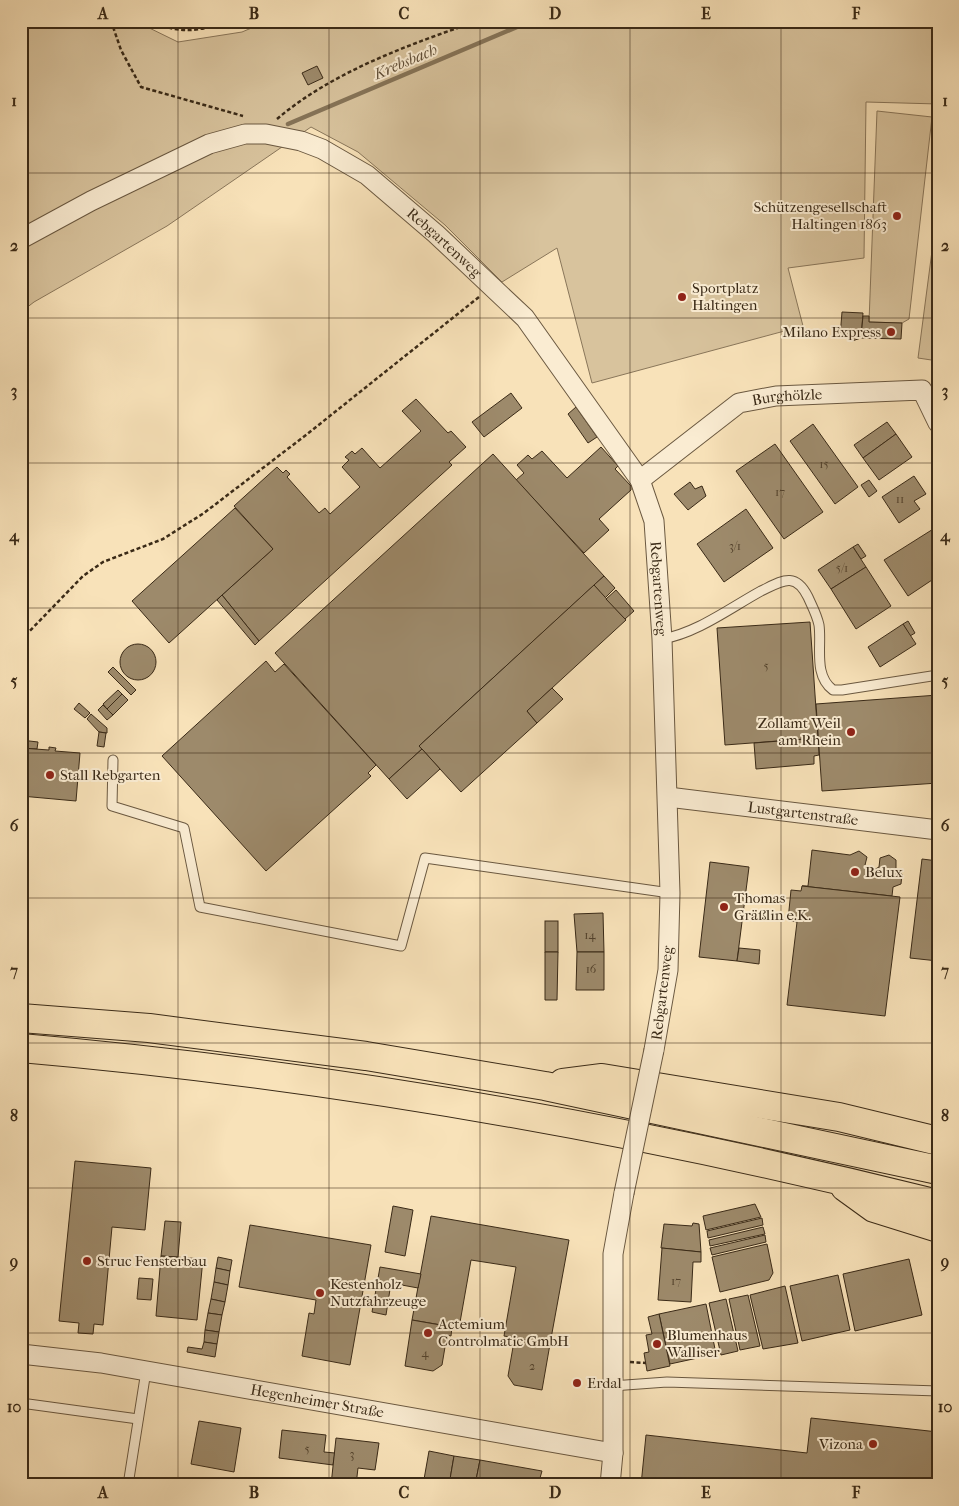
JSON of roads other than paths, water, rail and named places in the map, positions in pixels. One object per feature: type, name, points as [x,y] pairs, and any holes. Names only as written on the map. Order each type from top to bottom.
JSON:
[{"type":"highway","points":[[21,1018],[149,1028],[366,1056],[545,1086],[938,1170]]},
{"type":"highway","points":[[21,1048],[267,1074],[416,1097],[577,1125],[831,1178],[938,1204]]},
{"type":"highway","points":[[545,1086],[602,1078],[839,1117],[938,1141]]},
{"type":"highway","points":[[839,1117],[862,1112],[938,1124]]},
{"type":"highway","points":[[831,1178],[874,1208],[938,1228]]},
{"type":"street","name":"Rebgartenweg","points":[[21,239],[91,200],[209,144],[245,134],[264,134],[301,141],[322,149],[367,175],[436,234],[525,318],[640,480],[654,521],[662,639],[670,892],[668,970],[613,1254],[613,1453],[610,1485]]},
{"type":"street","name":"Burghölzle","points":[[640,480],[739,403],[776,396],[922,390],[938,424]]},
{"type":"street","name":"Lustgartenstraße","points":[[668,797],[938,830]]},
{"type":"street","name":"Hegenheimer Straße","points":[[21,1354],[101,1363],[613,1453]]},
{"type":"lane","points":[[662,639],[685,632],[774,584],[792,580],[799,583],[804,589],[815,612],[819,625],[823,678],[833,690],[938,675]]},
{"type":"lane","points":[[113,760],[112,806],[184,828],[200,907],[400,946],[425,858],[670,892]]},
{"type":"lane","points":[[128,1485],[146,1371]]},
{"type":"lane","points":[[612,1386],[667,1382],[938,1391]]},
{"type":"lane","points":[[21,1402],[138,1419]]},
{"type":"waterway","name":"Krebsbach","points":[[288,124],[531,21]]},
{"type":"place","name":"Schützengesellschaft Haltingen 1863","points":[[897,216]]},
{"type":"place","name":"Sportplatz Haltingen","points":[[682,297]]},
{"type":"place","name":"Milano Express","points":[[891,332]]},
{"type":"place","name":"Zollamt Weil am Rhein","points":[[851,732]]},
{"type":"place","name":"Stall Rebgarten","points":[[50,775]]},
{"type":"place","name":"Belux","points":[[855,872]]},
{"type":"place","name":"Thomas Gräßlin e.K.","points":[[724,907]]},
{"type":"place","name":"Struc Fensterbau","points":[[87,1261]]},
{"type":"place","name":"Kestenholz Nutzfahrzeuge","points":[[320,1293]]},
{"type":"place","name":"Actemium Controlmatic GmbH","points":[[428,1333]]},
{"type":"place","name":"Blumenhaus Walliser","points":[[657,1344]]},
{"type":"place","name":"Erdal","points":[[577,1383]]},
{"type":"place","name":"Vizona","points":[[873,1444]]}]
